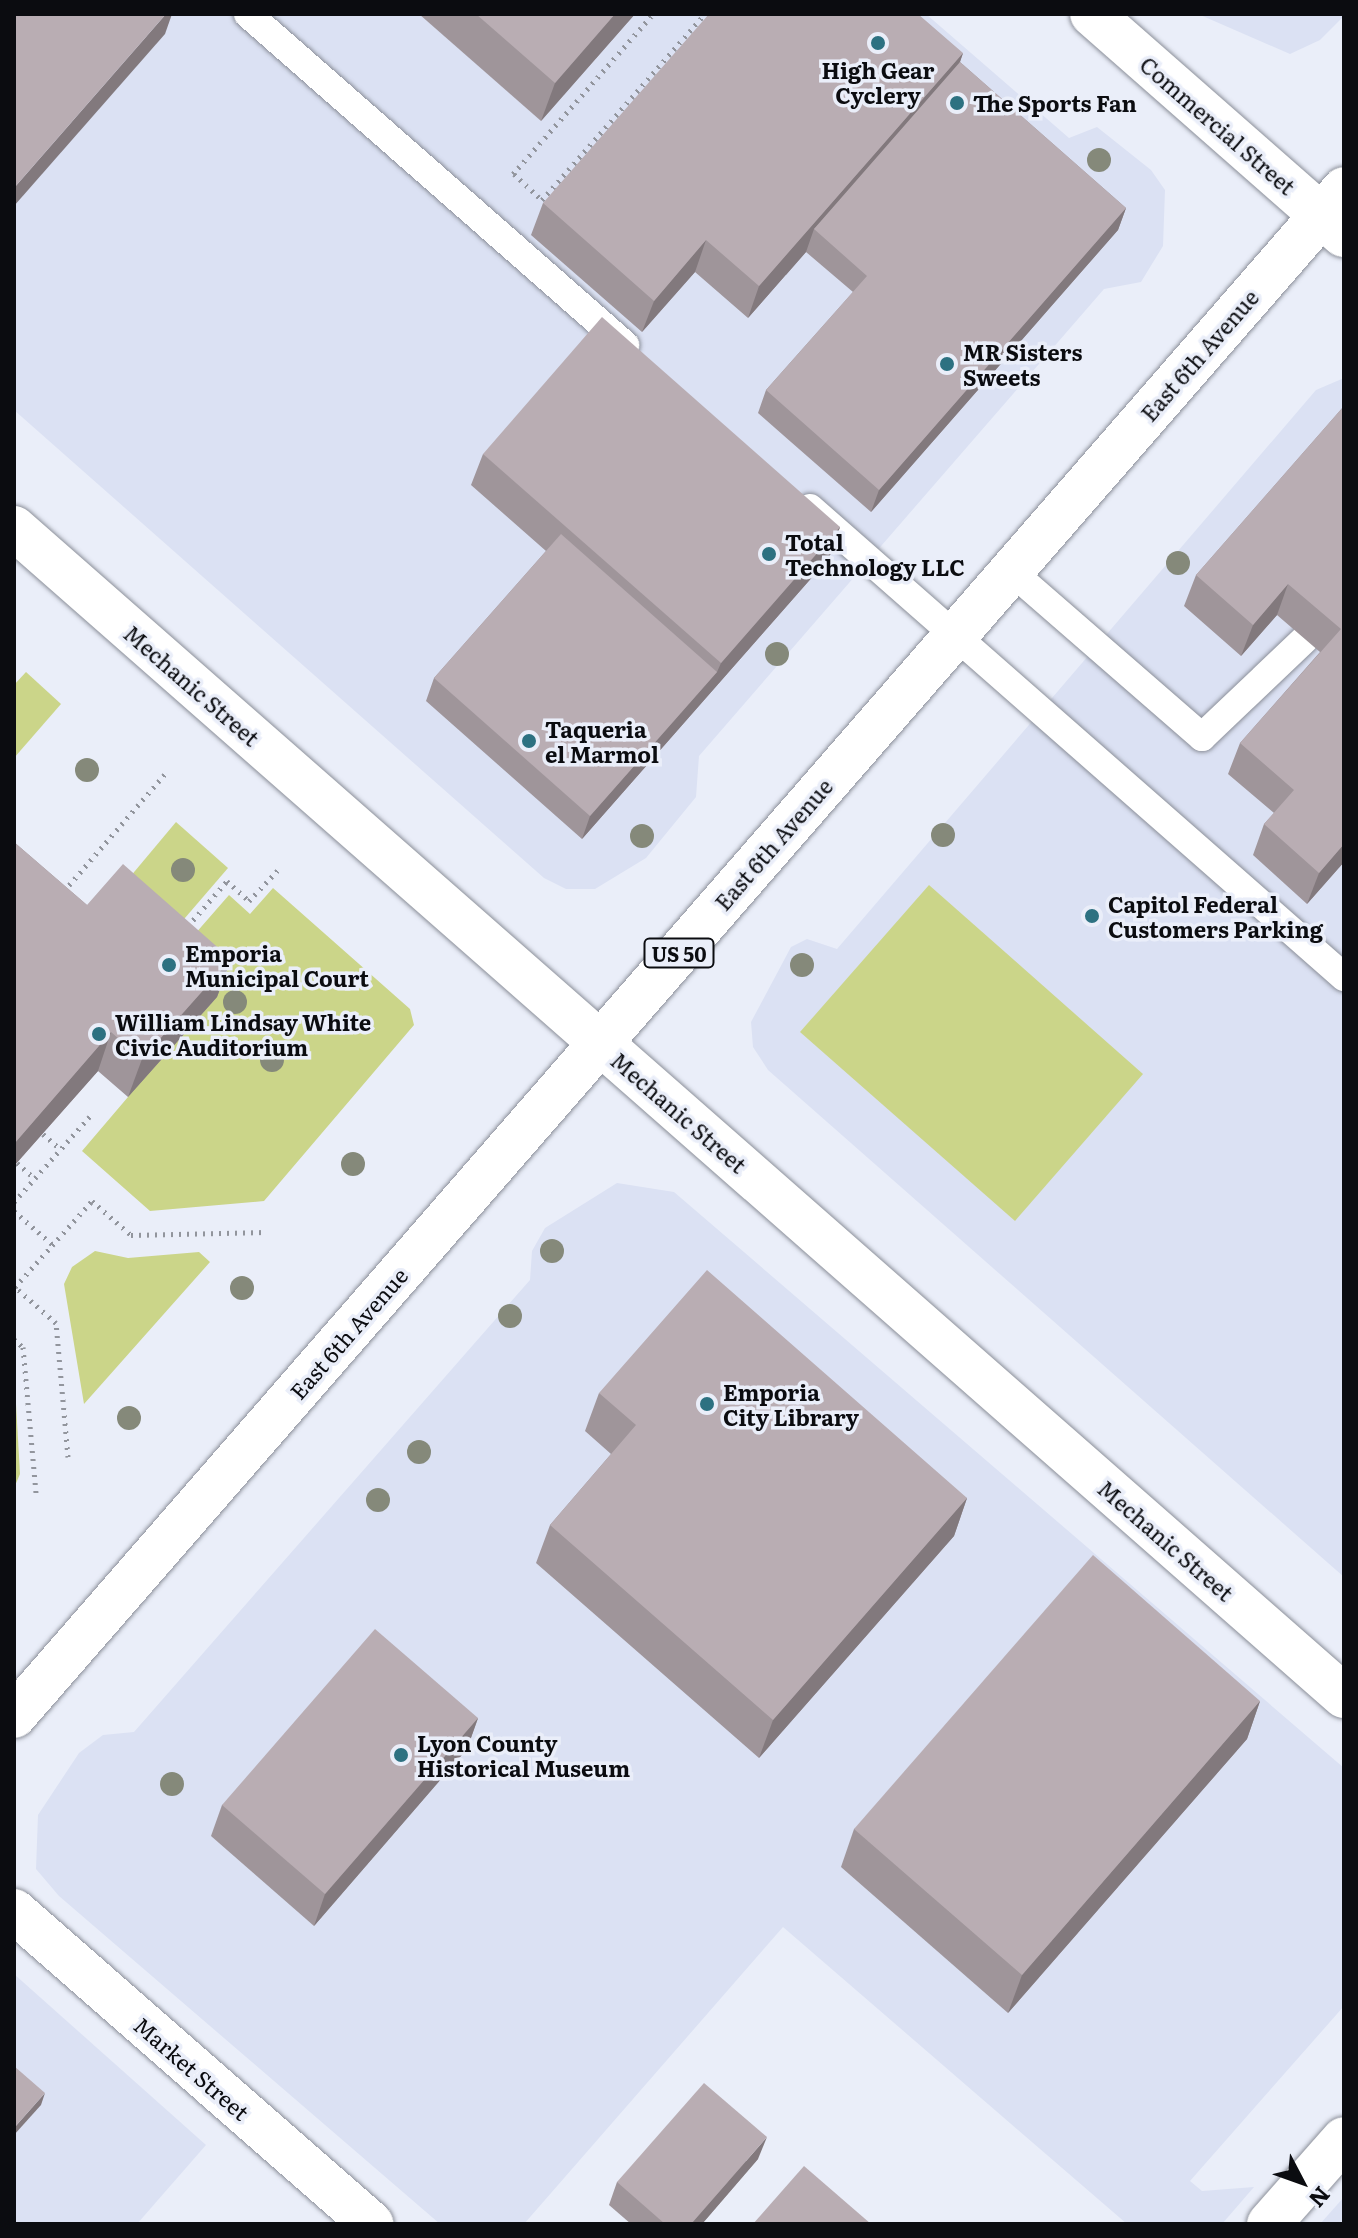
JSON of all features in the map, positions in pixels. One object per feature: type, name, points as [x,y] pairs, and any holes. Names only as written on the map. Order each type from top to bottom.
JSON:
[{"type":"street","name":"Commercial Street","points":[[1092,14],[1336,213]]},
{"type":"street","name":"East 6th Avenue","points":[[14,1716],[1011,571],[1336,213]]},
{"type":"street","name":"Mechanic Street","points":[[14,528],[1344,1696]]},
{"type":"street","name":"Market Street","points":[[14,1911],[371,2224]]},
{"type":"street","points":[[1269,2224],[1344,2139]]},
{"type":"lane","points":[[248,14],[646,364]]},
{"type":"lane","points":[[786,487],[1344,977]]},
{"type":"lane","points":[[1011,571],[1202,737],[1305,639]]},
{"type":"path","points":[[506,182],[653,14]]},
{"type":"path","points":[[514,174],[542,200],[705,14]]},
{"type":"path","points":[[51,905],[165,774]]},
{"type":"path","points":[[178,938],[227,881],[249,901],[278,870]]},
{"type":"path","points":[[14,1202],[90,1116]]},
{"type":"path","points":[[43,1134],[60,1149]]},
{"type":"path","points":[[17,1163],[35,1179]]},
{"type":"path","points":[[68,1457],[56,1323],[15,1287],[92,1201],[131,1235],[267,1232]]},
{"type":"path","points":[[14,1211],[53,1245]]},
{"type":"path","points":[[14,1339],[23,1347],[36,1494]]},
{"type":"shaded area","points":[[14,14],[926,14],[1069,138],[1097,127],[1151,170],[1165,190],[1163,246],[1141,282],[1104,289],[699,756],[696,797],[646,858],[595,889],[566,889],[544,878],[14,410]]},
{"type":"shaded area","points":[[1198,14],[1344,16],[1320,40],[1290,54]]},
{"type":"shaded area","points":[[1344,378],[1344,1577],[768,1070],[753,1047],[751,1022],[791,947],[807,939],[837,949],[1316,390]]},
{"type":"shaded area","points":[[617,1183],[674,1192],[1344,1768],[1344,2006],[1190,2181],[1202,2191],[1254,2187],[1222,2224],[1127,2224],[783,1927],[524,2224],[440,2224],[59,1896],[36,1869],[38,1815],[79,1753],[103,1735],[134,1732],[530,1280],[532,1251],[545,1228]]},
{"type":"shaded area","points":[[14,1974],[206,2145],[137,2224],[14,2224]]},
{"type":"shaded area","points":[[1344,2197],[1344,2224],[1320,2224]]},
{"type":"green space","points":[[26,672],[61,704],[14,758],[14,685]]},
{"type":"green space","points":[[176,822],[228,868],[160,947],[109,902]]},
{"type":"green space","points":[[929,885],[1143,1074],[1015,1221],[800,1032]]},
{"type":"green space","points":[[273,888],[410,1009],[414,1025],[264,1201],[150,1211],[82,1151],[128,1097],[174,958],[229,895],[250,914]]},
{"type":"green space","points":[[95,1251],[128,1258],[199,1252],[210,1262],[84,1404],[64,1284],[72,1267]]},
{"type":"green space","points":[[14,1369],[20,1474],[14,1488]]},
{"type":"building","points":[[14,14],[166,14],[14,188]]},
{"type":"building","points":[[476,14],[615,14],[555,83]]},
{"type":"building","points":[[709,14],[918,14],[963,53],[759,286],[706,240],[654,301],[543,203]]},
{"type":"building","points":[[960,62],[1126,208],[879,490],[766,390],[867,276],[814,229]]},
{"type":"building","points":[[602,317],[840,527],[721,663],[483,454]]},
{"type":"building","points":[[1344,406],[1344,844],[1319,873],[1264,824],[1294,790],[1240,743],[1341,629],[1288,584],[1253,625],[1196,575]]},
{"type":"building","points":[[561,534],[717,672],[590,816],[434,678]]},
{"type":"building","name":"William Lindsay White Civic Auditorium","points":[[14,842],[87,905],[123,864],[231,959],[142,1059],[111,1032],[14,1144]]},
{"type":"building","points":[[707,1270],[967,1498],[773,1720],[550,1525],[636,1425],[599,1393]]},
{"type":"building","points":[[1093,1555],[1260,1701],[1022,1975],[854,1829]]},
{"type":"building","points":[[375,1629],[478,1718],[325,1894],[222,1805]]},
{"type":"building","points":[[14,2066],[45,2093],[14,2128]]},
{"type":"building","points":[[704,2083],[767,2137],[691,2224],[665,2224],[617,2182]]},
{"type":"building","points":[[804,2166],[871,2224],[753,2224]]},
{"type":"place","name":"High Gear Cyclery","points":[[878,43]]},
{"type":"place","name":"The Sports Fan","points":[[957,103]]},
{"type":"place","name":"MR Sisters Sweets","points":[[947,364]]},
{"type":"place","name":"Total Technology LLC","points":[[769,554]]},
{"type":"place","name":"Taqueria el Marmol","points":[[529,741]]},
{"type":"place","name":"Capitol Federal Customers Parking","points":[[1092,916]]},
{"type":"place","name":"Emporia Municipal Court","points":[[169,965]]},
{"type":"place","name":"William Lindsay White Civic Auditorium","points":[[99,1034]]},
{"type":"place","name":"Emporia City Library","points":[[707,1404]]},
{"type":"place","name":"Lyon County Historical Museum","points":[[401,1755]]}]
